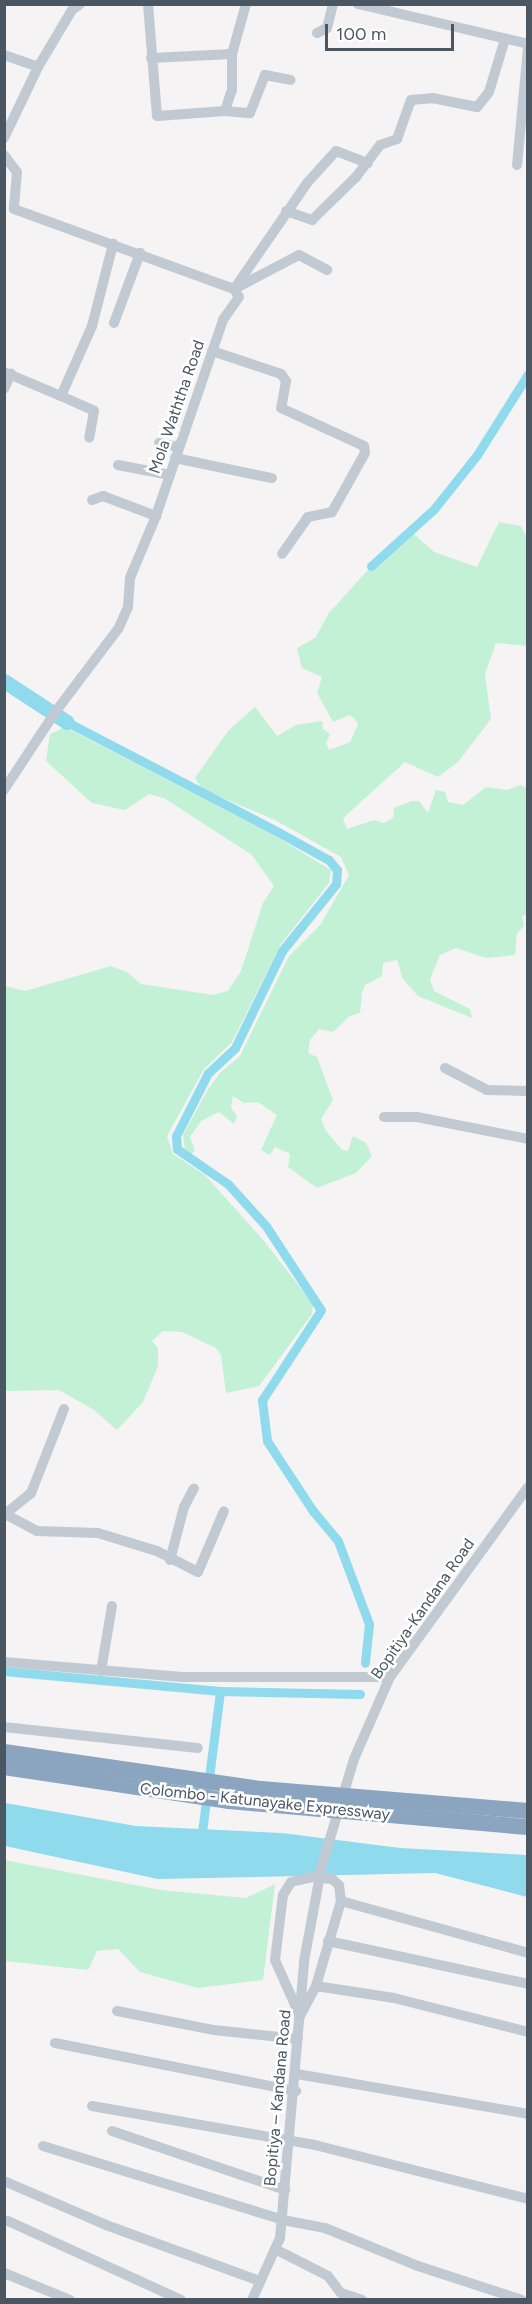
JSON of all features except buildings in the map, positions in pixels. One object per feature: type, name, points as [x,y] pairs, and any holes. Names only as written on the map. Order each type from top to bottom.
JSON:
[{"type":"highway","name":"Colombo - Katunayake Expressway","points":[[4,1752],[207,1790],[528,1811]]},
{"type":"highway","name":"Colombo - Katunayake Expressway","points":[[4,1767],[528,1827]]},
{"type":"street","points":[[4,138],[38,67],[72,10],[80,4]]},
{"type":"street","points":[[148,4],[157,116],[225,111],[250,113],[265,75],[291,80]]},
{"type":"street","points":[[225,111],[232,90],[232,54],[246,4]]},
{"type":"street","points":[[317,33],[327,28],[333,4]]},
{"type":"street","points":[[358,4],[528,44]]},
{"type":"street","points":[[286,211],[312,220],[368,163],[380,145],[397,140],[411,100],[432,98],[477,107],[489,92],[505,39]]},
{"type":"street","points":[[518,165],[528,49]]},
{"type":"street","points":[[151,58],[232,54]]},
{"type":"street","points":[[4,56],[38,67]]},
{"type":"street","points":[[234,289],[286,211],[336,151],[368,163]]},
{"type":"street","points":[[4,155],[17,172],[14,209],[234,289],[299,255],[327,270]]},
{"type":"street","points":[[61,396],[92,326],[113,244]]},
{"type":"street","points":[[114,323],[140,253]]},
{"type":"street","name":"Mola Waththa Road","points":[[4,790],[53,714],[118,629],[128,606],[130,578],[156,516],[223,320],[239,297],[234,289]]},
{"type":"street","points":[[212,351],[281,374],[286,381],[281,408],[364,446],[365,453],[332,512],[308,517],[282,555]]},
{"type":"street","points":[[4,389],[8,373],[94,411],[89,438]]},
{"type":"street","points":[[159,443],[177,453],[272,478]]},
{"type":"street","points":[[118,465],[170,475]]},
{"type":"street","points":[[92,500],[103,496],[156,516]]},
{"type":"street","points":[[445,1068],[487,1090],[528,1091]]},
{"type":"street","points":[[384,1117],[417,1118],[528,1139]]},
{"type":"street","points":[[64,1409],[31,1493],[4,1514],[38,1531],[98,1533],[157,1551],[170,1560],[198,1572],[224,1511]]},
{"type":"street","name":"Bopitiya-Kandana Road","points":[[316,1893],[345,1785],[373,1710],[390,1677],[528,1487]]},
{"type":"street","points":[[170,1560],[184,1507],[194,1488]]},
{"type":"street","points":[[101,1671],[112,1606]]},
{"type":"street","points":[[4,1662],[217,1678],[390,1677]]},
{"type":"street","points":[[4,1727],[198,1748]]},
{"type":"street","points":[[332,1879],[339,1885],[341,1901],[316,1986],[300,2016],[274,1960],[283,1895],[291,1882],[332,1879]]},
{"type":"street","name":"Bopitiya – Kandana Road","points":[[252,2300],[275,2249],[283,2220],[296,2091],[300,2016],[316,1893]]},
{"type":"street","points":[[341,1901],[528,1953]]},
{"type":"street","points":[[328,1941],[528,1984]]},
{"type":"street","points":[[316,1986],[394,1998],[528,2032]]},
{"type":"street","points":[[117,2011],[214,2030],[298,2039]]},
{"type":"street","points":[[55,2043],[296,2091]]},
{"type":"street","points":[[297,2074],[528,2114]]},
{"type":"street","points":[[92,2106],[291,2142],[528,2199]]},
{"type":"street","points":[[112,2131],[285,2190]]},
{"type":"street","points":[[43,2146],[283,2220],[324,2228],[418,2266],[522,2300]]},
{"type":"street","points":[[4,2181],[106,2225],[260,2281]]},
{"type":"street","points":[[8,2221],[182,2300]]},
{"type":"street","points":[[275,2249],[328,2276],[341,2293],[362,2300]]},
{"type":"street","points":[[4,2273],[70,2300]]},
{"type":"green space","points":[[499,522],[521,526],[527,538],[528,646],[496,643],[485,674],[491,719],[458,762],[438,777],[405,762],[343,818],[347,829],[374,820],[384,823],[393,818],[394,808],[412,801],[419,801],[428,813],[436,790],[445,792],[448,802],[463,805],[486,787],[507,790],[520,785],[527,788],[527,914],[522,916],[524,926],[517,933],[515,955],[486,958],[456,948],[440,955],[430,979],[434,991],[470,1009],[472,1018],[418,996],[403,979],[397,960],[383,963],[382,976],[365,985],[360,1013],[350,1016],[333,1032],[319,1029],[310,1040],[308,1053],[317,1057],[333,1100],[321,1119],[326,1131],[342,1150],[348,1151],[353,1136],[366,1143],[372,1156],[356,1173],[317,1188],[288,1167],[290,1154],[275,1147],[270,1155],[261,1150],[277,1115],[258,1102],[244,1103],[233,1096],[231,1107],[237,1117],[234,1124],[219,1112],[201,1121],[190,1137],[195,1151],[191,1154],[185,1150],[183,1135],[207,1091],[220,1073],[240,1056],[289,956],[321,924],[349,875],[341,857],[275,820],[202,789],[195,778],[228,731],[255,707],[277,736],[296,725],[322,721],[323,729],[330,734],[326,743],[329,750],[350,742],[358,725],[355,719],[350,715],[333,722],[317,693],[322,677],[302,668],[297,648],[315,638],[329,613],[367,571],[414,534],[434,552],[477,567]]},
{"type":"green space","points":[[65,727],[270,833],[331,870],[329,883],[281,944],[232,1042],[204,1069],[167,1136],[173,1154],[205,1175],[264,1241],[313,1304],[312,1314],[259,1386],[226,1393],[221,1355],[216,1348],[182,1332],[163,1331],[152,1341],[158,1348],[158,1366],[143,1402],[117,1430],[94,1410],[59,1390],[5,1391],[5,986],[25,991],[111,966],[127,972],[141,984],[213,995],[228,991],[241,971],[263,903],[274,886],[252,855],[164,798],[149,794],[125,810],[92,803],[46,761],[50,734]]},
{"type":"green space","points":[[4,1860],[161,1890],[246,1898],[275,1884],[263,1980],[198,1988],[140,1972],[118,1949],[97,1951],[88,1970],[5,1961]]},
{"type":"water","points":[[5,1803],[136,1826],[282,1833],[400,1848],[527,1855],[527,1897],[435,1873],[158,1879],[5,1846]]},
{"type":"waterway","points":[[371,566],[434,509],[477,455],[528,374]]},
{"type":"waterway","points":[[4,681],[67,722]]},
{"type":"waterway","points":[[67,722],[278,832],[329,860],[337,870],[336,884],[282,951],[235,1048],[208,1073],[176,1136],[177,1149],[228,1184],[266,1226],[321,1310],[262,1400],[267,1441],[313,1511],[338,1541],[369,1624],[365,1663]]},
{"type":"waterway","points":[[4,1671],[220,1691],[360,1694]]},
{"type":"waterway","points":[[201,1840],[220,1691]]}]
